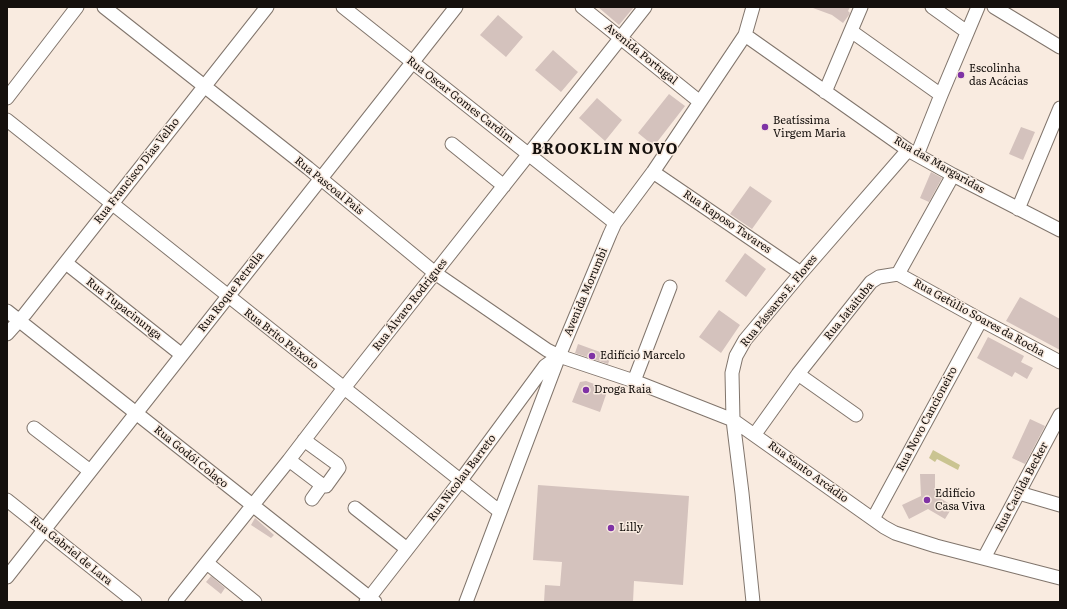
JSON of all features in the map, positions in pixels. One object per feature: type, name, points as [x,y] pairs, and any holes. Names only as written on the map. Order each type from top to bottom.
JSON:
[{"type":"street","points":[[7,98],[77,7]]},
{"type":"street","name":"Rua Pascoal Pais","points":[[104,7],[320,179],[435,273],[547,350],[559,356]]},
{"type":"street","name":"Rua Francisco Dias Velho","points":[[7,334],[66,263],[267,7]]},
{"type":"street","name":"Rua Oscar Gomes Cardim","points":[[343,7],[616,223]]},
{"type":"street","name":"Rua Roque Petrella","points":[[7,576],[456,7]]},
{"type":"street","name":"Avenida Portugal","points":[[582,7],[700,102]]},
{"type":"street","name":"Rua Álvaro Rodrigues","points":[[175,602],[289,460],[344,388],[645,7]]},
{"type":"street","name":"Avenida Morumbi","points":[[466,602],[499,511],[559,356],[610,234],[616,223],[653,172],[745,36],[753,7]]},
{"type":"street","points":[[825,92],[861,7]]},
{"type":"street","points":[[932,7],[967,32]]},
{"type":"street","points":[[913,152],[941,95],[978,7]]},
{"type":"street","points":[[994,7],[1060,47]]},
{"type":"street","points":[[851,31],[941,95]]},
{"type":"street","name":"Rua das Margaridas","points":[[745,36],[913,152],[953,175],[1060,230]]},
{"type":"street","points":[[1018,209],[1060,108]]},
{"type":"street","name":"Rua Brito Peixoto","points":[[7,120],[499,511]]},
{"type":"street","points":[[452,144],[504,186]]},
{"type":"street","name":"Rua Pássaros E. Flores","points":[[753,602],[733,420],[732,373],[736,356],[745,340],[800,273],[913,152]]},
{"type":"street","name":"Rua Raposo Tavares","points":[[653,172],[800,273]]},
{"type":"street","points":[[898,274],[953,175]]},
{"type":"street","name":"Rua Tupacinunga","points":[[66,263],[182,355]]},
{"type":"street","name":"Rua Getúlio Soares da Rocha","points":[[898,274],[1060,362]]},
{"type":"street","name":"Rua Jataituba","points":[[755,434],[798,374],[871,282],[879,277],[898,274]]},
{"type":"street","points":[[634,381],[670,287]]},
{"type":"street","name":"Rua Godói Colaço","points":[[7,311],[370,600]]},
{"type":"street","name":"Rua Novo Cancioneiro","points":[[873,519],[981,320]]},
{"type":"street","name":"Rua Santo Arcádio","points":[[559,356],[634,381],[733,420],[895,533],[936,546],[1060,578]]},
{"type":"street","name":"Rua Nicolau Barreto","points":[[370,600],[407,549],[461,480],[517,402],[545,366],[559,356]]},
{"type":"street","points":[[798,374],[856,415]]},
{"type":"street","points":[[517,402],[524,399],[532,400],[537,406],[538,410]]},
{"type":"street","name":"Rua Cacilda Becker","points":[[984,558],[1060,416]]},
{"type":"street","points":[[34,428],[90,471]]},
{"type":"street","points":[[289,460],[322,485],[326,486],[338,469],[338,466],[304,440]]},
{"type":"street","points":[[312,499],[322,485]]},
{"type":"street","points":[[1019,493],[1060,505]]},
{"type":"street","name":"Rua Gabriel de Lara","points":[[7,500],[135,602]]},
{"type":"street","points":[[354,508],[407,549]]},
{"type":"street","points":[[207,563],[255,602]]},
{"type":"shaded area","points":[[933,450],[960,465],[958,470],[937,459],[935,462],[929,458]]},
{"type":"building","points":[[598,7],[634,7],[619,25]]},
{"type":"building","points":[[813,7],[850,7],[848,11],[850,13],[843,23],[832,15]]},
{"type":"building","points":[[498,15],[523,37],[506,57],[480,35]]},
{"type":"building","points":[[553,50],[578,72],[561,92],[535,70]]},
{"type":"building","points":[[669,94],[685,106],[654,146],[638,133]]},
{"type":"building","points":[[597,98],[622,120],[605,141],[579,118]]},
{"type":"building","points":[[1021,127],[1035,132],[1023,160],[1009,154]]},
{"type":"building","points":[[931,172],[942,178],[929,202],[920,198]]},
{"type":"building","points":[[750,186],[772,201],[752,229],[730,214]]},
{"type":"building","points":[[745,253],[766,269],[746,297],[725,281]]},
{"type":"building","points":[[1020,297],[1060,319],[1060,350],[1006,321]]},
{"type":"building","points":[[719,310],[740,325],[721,353],[699,337]]},
{"type":"building","points":[[988,337],[1024,356],[1021,362],[1033,368],[1027,379],[1015,372],[1012,377],[977,358]]},
{"type":"building","name":"Edifício Marcelo","points":[[578,344],[611,356],[608,364],[575,353]]},
{"type":"building","points":[[586,381],[608,389],[600,412],[572,402],[580,382]]},
{"type":"building","points":[[1030,419],[1045,426],[1025,464],[1012,458]]},
{"type":"building","name":"Edifício Casa Viva","points":[[920,474],[935,474],[935,495],[953,506],[945,519],[928,509],[909,519],[902,505],[921,496]]},
{"type":"building","name":"Lilly","points":[[538,485],[689,496],[683,585],[634,581],[633,602],[544,602],[545,585],[560,586],[562,562],[533,560]]},
{"type":"building","points":[[255,518],[274,535],[271,538],[251,525]]},
{"type":"building","points":[[211,576],[225,588],[221,594],[206,582]]},
{"type":"place","name":"Escolinha das Acácias","points":[[961,75]]},
{"type":"place","name":"Beatíssima Virgem Maria","points":[[765,127]]},
{"type":"place","name":"Edifício Marcelo","points":[[592,356]]},
{"type":"place","name":"Droga Raia","points":[[586,390]]},
{"type":"place","name":"Edifício Casa Viva","points":[[927,500]]},
{"type":"place","name":"Lilly","points":[[611,528]]},
{"type":"district","name":"BROOKLIN NOVO","points":[[605,150]]}]
